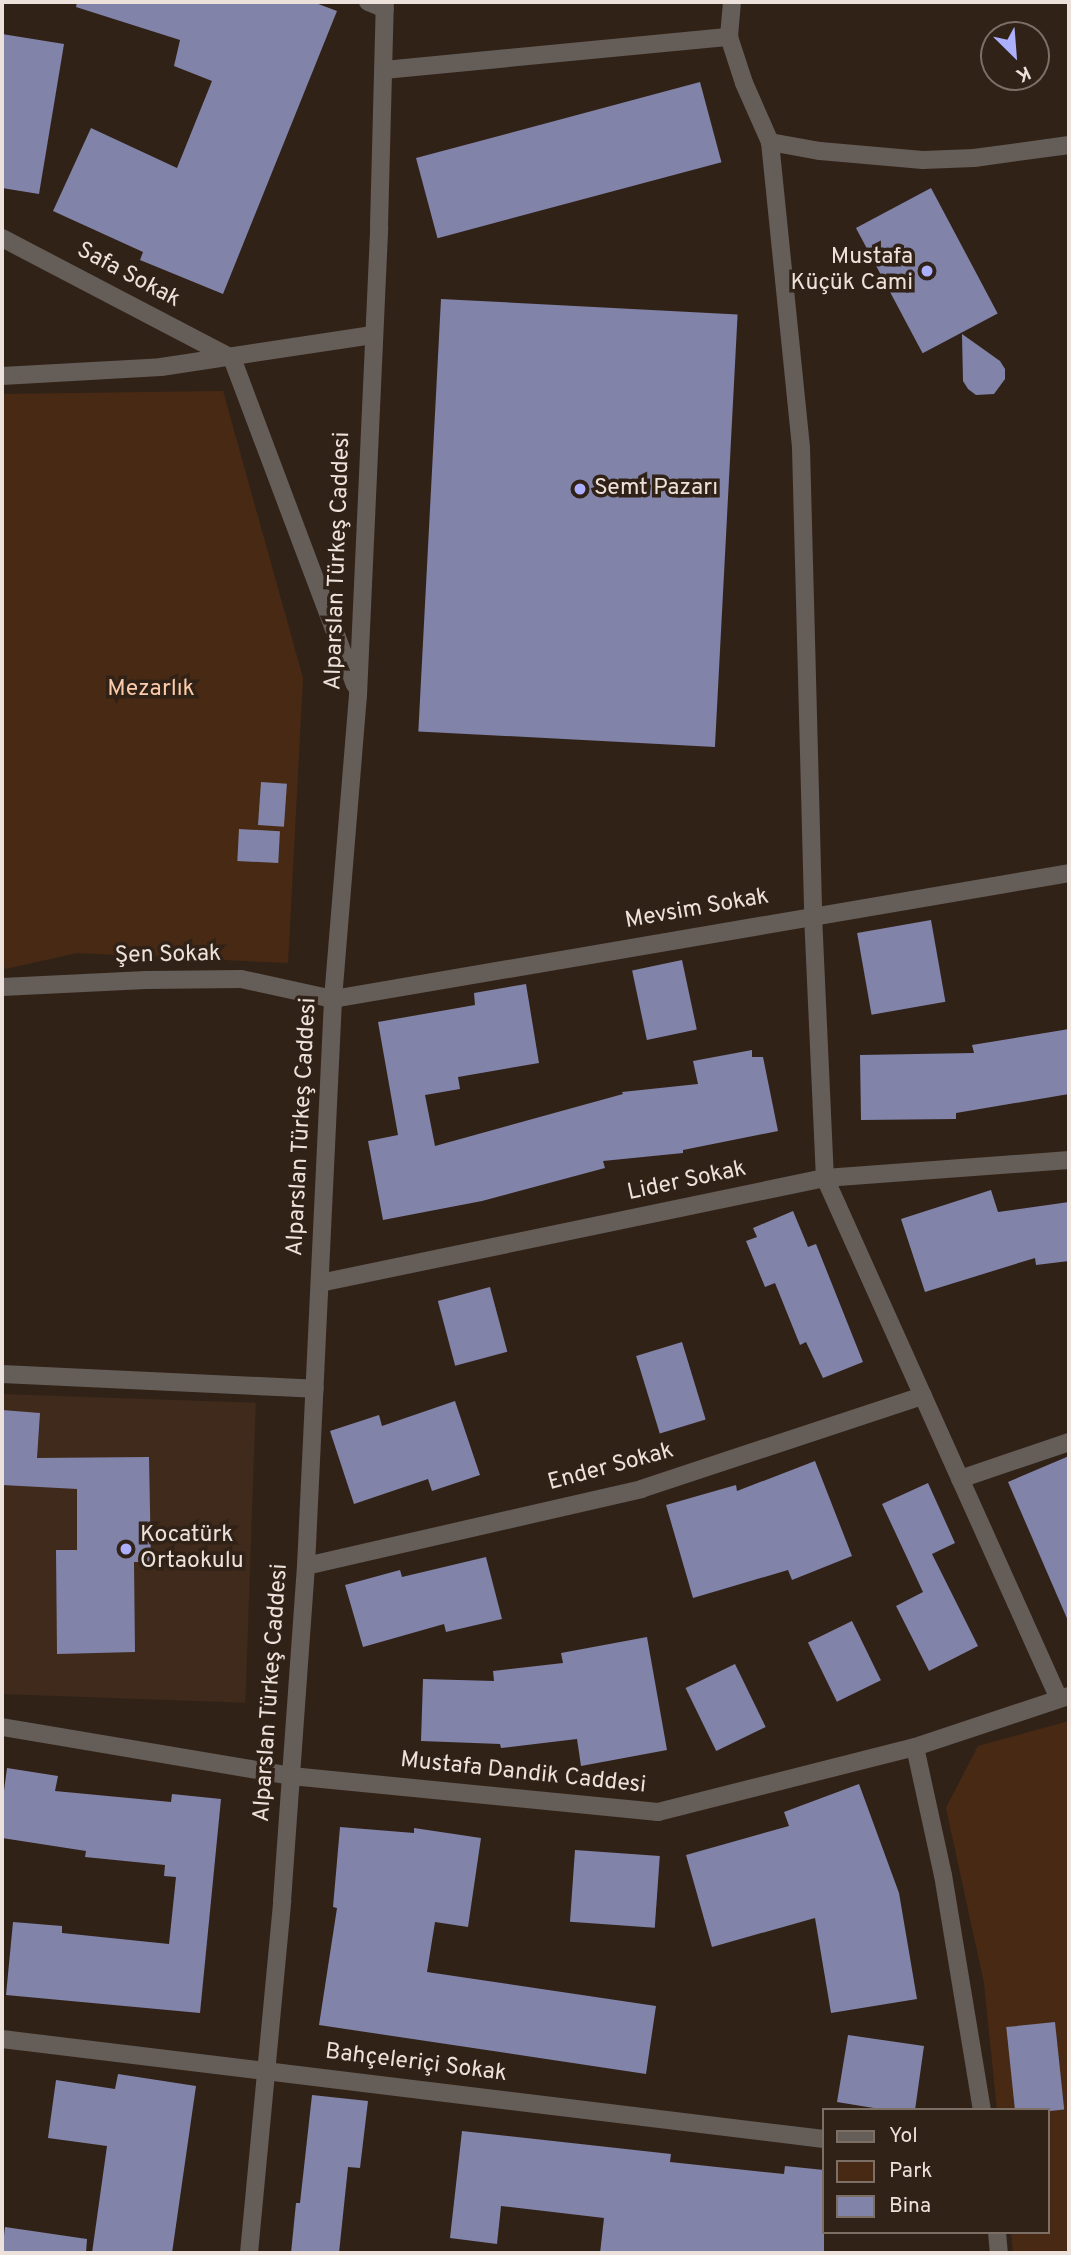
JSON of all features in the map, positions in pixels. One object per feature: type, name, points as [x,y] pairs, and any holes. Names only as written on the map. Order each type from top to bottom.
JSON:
[{"type":"street","points":[[732,2],[729,37],[744,83],[770,142],[801,448],[813,915],[825,1178],[960,1479],[1064,1697]]},
{"type":"street","name":"Alparslan Türkeş Caddesi","points":[[249,2253],[291,1776],[306,1566],[333,999],[358,695],[384,70],[379,4]]},
{"type":"street","points":[[384,70],[729,37]]},
{"type":"street","points":[[770,142],[820,151],[923,160],[974,158],[1069,145]]},
{"type":"street","name":"Safa Sokak","points":[[2,238],[232,358]]},
{"type":"street","points":[[2,376],[98,372],[232,358],[373,335]]},
{"type":"street","points":[[232,358],[358,695]]},
{"type":"street","name":"Mevsim Sokak","points":[[333,999],[1069,873]]},
{"type":"street","name":"Şen Sokak","points":[[2,987],[241,979],[333,999]]},
{"type":"street","name":"Lider Sokak","points":[[320,1283],[825,1178],[1069,1160]]},
{"type":"street","points":[[2,1374],[315,1390]]},
{"type":"street","name":"Ender Sokak","points":[[306,1566],[641,1489],[923,1396]]},
{"type":"street","points":[[960,1479],[1069,1442]]},
{"type":"street","name":"Mustafa Dandik Caddesi","points":[[2,1727],[291,1776],[658,1812],[915,1747],[1064,1697]]},
{"type":"street","points":[[915,1747],[943,1875],[982,2108]]},
{"type":"street","name":"Bahçeleriçi Sokak","points":[[2,2039],[822,2139]]},
{"type":"street","points":[[997,2234],[999,2253]]},
{"type":"shaded area","name":"Kocatürk Ortaokulu","points":[[2,1394],[256,1403],[245,1703],[2,1694]]},
{"type":"green space","name":"Mezarlık","points":[[223,391],[303,678],[288,963],[77,953],[5,969],[2,961],[2,394]]},
{"type":"green space","points":[[1069,1721],[1069,2253],[1013,2253],[1011,2234],[1050,2234],[1050,2108],[997,2108],[984,1983],[946,1808],[978,1746]]},
{"type":"building","points":[[77,2],[313,2],[337,11],[223,294],[140,260],[143,252],[53,211],[91,128],[177,168],[212,81],[174,66],[180,40],[76,7]]},
{"type":"building","points":[[2,34],[64,44],[39,194],[2,188]]},
{"type":"building","points":[[700,82],[721,162],[437,238],[416,158]]},
{"type":"building","name":"Mustafa Küçük Cami","points":[[931,188],[998,313],[923,353],[856,228]]},
{"type":"building","name":"Semt Pazarı","points":[[441,299],[738,315],[715,747],[418,731]]},
{"type":"building","points":[[962,334],[1000,361],[1005,369],[1005,379],[994,394],[976,395],[963,381]]},
{"type":"building","points":[[261,782],[287,784],[284,827],[258,825]]},
{"type":"building","points":[[239,829],[280,831],[278,863],[237,861]]},
{"type":"building","points":[[931,920],[945,1002],[872,1015],[857,933]]},
{"type":"building","points":[[682,960],[697,1029],[647,1040],[632,971]]},
{"type":"building","points":[[526,984],[539,1063],[458,1077],[460,1089],[425,1095],[435,1146],[623,1094],[622,1092],[698,1084],[693,1061],[752,1050],[752,1057],[763,1057],[778,1131],[683,1150],[683,1153],[603,1161],[605,1168],[482,1201],[383,1220],[368,1141],[398,1135],[378,1022],[475,1005],[474,993]]},
{"type":"building","points":[[1069,1029],[1069,1094],[956,1113],[956,1119],[861,1120],[860,1055],[974,1053],[972,1045]]},
{"type":"building","points":[[991,1190],[998,1212],[1069,1202],[1069,1261],[1036,1265],[1035,1258],[925,1292],[901,1219]]},
{"type":"building","points":[[793,1211],[808,1247],[816,1244],[863,1362],[823,1378],[806,1342],[800,1345],[775,1283],[765,1287],[746,1241],[757,1237],[753,1228]]},
{"type":"building","points":[[490,1287],[507,1352],[455,1366],[438,1301]]},
{"type":"building","points":[[682,1342],[706,1419],[660,1433],[636,1356]]},
{"type":"building","points":[[455,1401],[480,1475],[432,1491],[428,1479],[354,1504],[330,1431],[379,1415],[382,1426]]},
{"type":"building","points":[[2,1410],[40,1413],[37,1458],[149,1457],[151,1562],[134,1562],[135,1652],[57,1654],[56,1550],[77,1550],[77,1489],[2,1485]]},
{"type":"building","points":[[1069,1456],[1069,1623],[1008,1482]]},
{"type":"building","points":[[815,1461],[852,1556],[792,1580],[788,1570],[693,1598],[666,1505],[736,1485],[737,1491]]},
{"type":"building","points":[[928,1483],[955,1543],[932,1554],[978,1646],[929,1671],[896,1606],[923,1592],[882,1504]]},
{"type":"building","points":[[486,1557],[502,1619],[446,1632],[444,1624],[363,1647],[345,1585],[400,1570],[402,1577]]},
{"type":"building","points":[[852,1621],[881,1680],[837,1702],[808,1642]]},
{"type":"building","points":[[647,1637],[667,1750],[581,1766],[577,1739],[501,1748],[500,1744],[421,1741],[423,1679],[494,1681],[493,1671],[563,1663],[561,1653]]},
{"type":"building","points":[[735,1664],[766,1727],[716,1751],[686,1688]]},
{"type":"building","points":[[7,1768],[58,1776],[55,1791],[171,1802],[172,1794],[221,1799],[200,2013],[6,1995],[13,1922],[62,1926],[62,1933],[169,1944],[176,1877],[164,1876],[165,1865],[85,1857],[86,1851],[2,1838],[2,1806]]},
{"type":"building","points":[[859,1784],[899,1893],[917,1999],[831,2013],[815,1918],[712,1947],[686,1855],[789,1826],[784,1812]]},
{"type":"building","points":[[340,1827],[414,1833],[414,1828],[481,1838],[468,1927],[435,1922],[427,1972],[656,2006],[646,2074],[319,2025],[337,1908],[333,1907]]},
{"type":"building","points":[[575,1850],[660,1856],[655,1928],[570,1922]]},
{"type":"building","points":[[1055,2022],[1064,2110],[1015,2108],[1006,2027]]},
{"type":"building","points":[[848,2035],[924,2046],[915,2108],[874,2108],[837,2102]]},
{"type":"building","points":[[118,2074],[196,2086],[172,2253],[92,2253],[107,2146],[48,2138],[56,2080],[115,2089]]},
{"type":"building","points":[[312,2095],[368,2101],[360,2168],[348,2167],[339,2253],[291,2253],[296,2203],[300,2203]]},
{"type":"building","points":[[462,2131],[671,2154],[670,2162],[784,2174],[785,2166],[822,2170],[824,2253],[600,2253],[604,2218],[501,2206],[497,2244],[450,2238]]},
{"type":"building","points":[[5,2227],[87,2239],[86,2253],[2,2253]]},
{"type":"place","name":"Mustafa Küçük Cami","points":[[927,271]]},
{"type":"place","name":"Semt Pazarı","points":[[580,489]]},
{"type":"place","name":"Kocatürk Ortaokulu","points":[[126,1549]]}]
